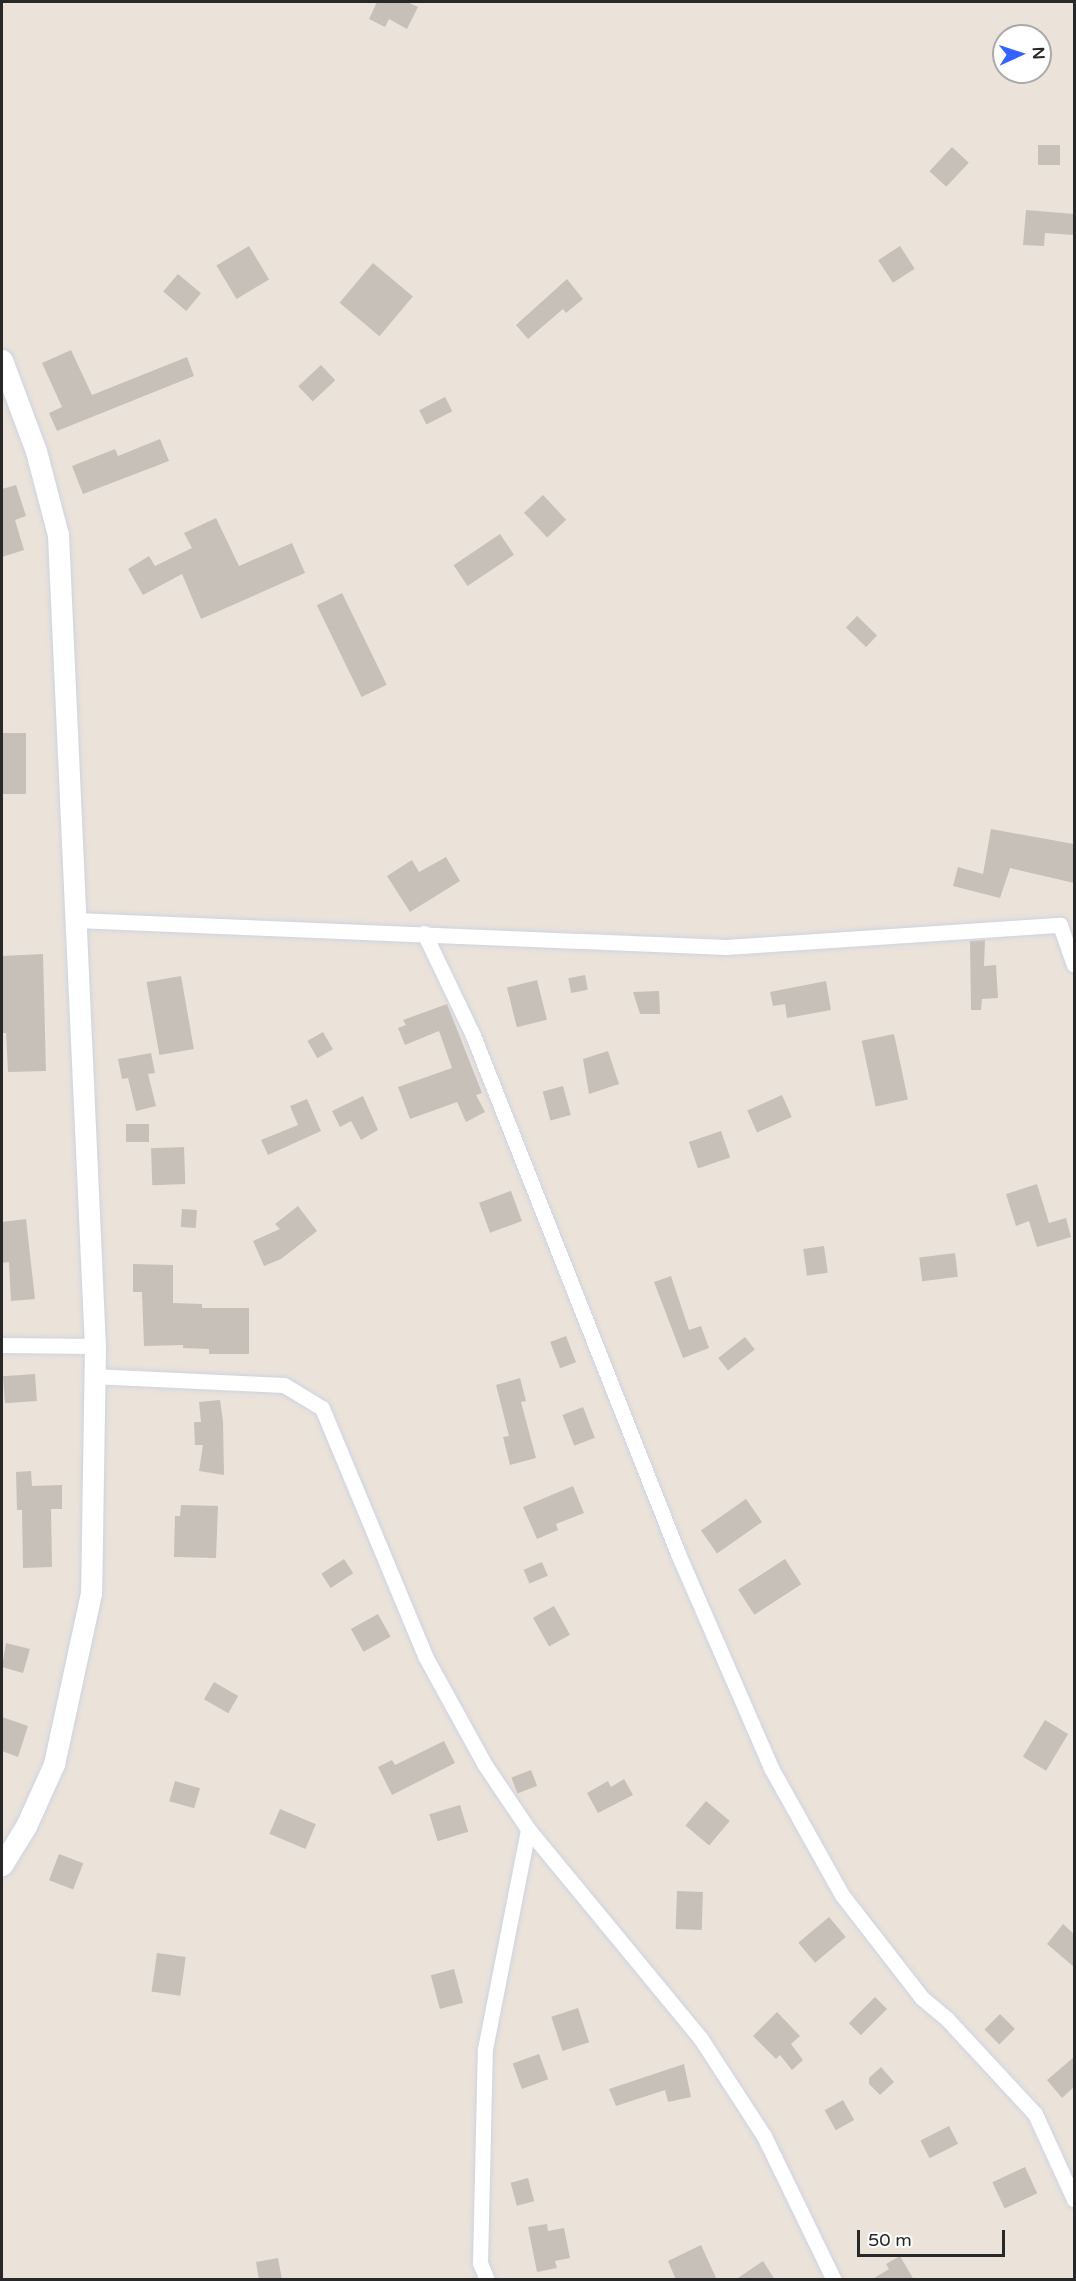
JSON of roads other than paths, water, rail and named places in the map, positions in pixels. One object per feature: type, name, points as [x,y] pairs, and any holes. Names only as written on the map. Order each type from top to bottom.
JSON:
[{"type":"street","points":[[2,360],[36,451],[58,535],[94,1346],[91,1593],[54,1764],[26,1826],[2,1865]]},
{"type":"street","points":[[76,920],[726,947],[1060,925],[1074,965]]},
{"type":"street","points":[[424,933],[472,1033],[679,1556],[771,1768],[842,1895],[922,1998],[948,2020],[1035,2114],[1074,2199]]},
{"type":"street","points":[[2,1345],[94,1346]]},
{"type":"street","points":[[92,1376],[284,1385],[322,1408],[424,1656],[485,1765],[528,1830],[701,2039],[764,2136],[834,2280]]},
{"type":"street","points":[[487,2280],[480,2263],[485,2049],[528,1830]]}]
